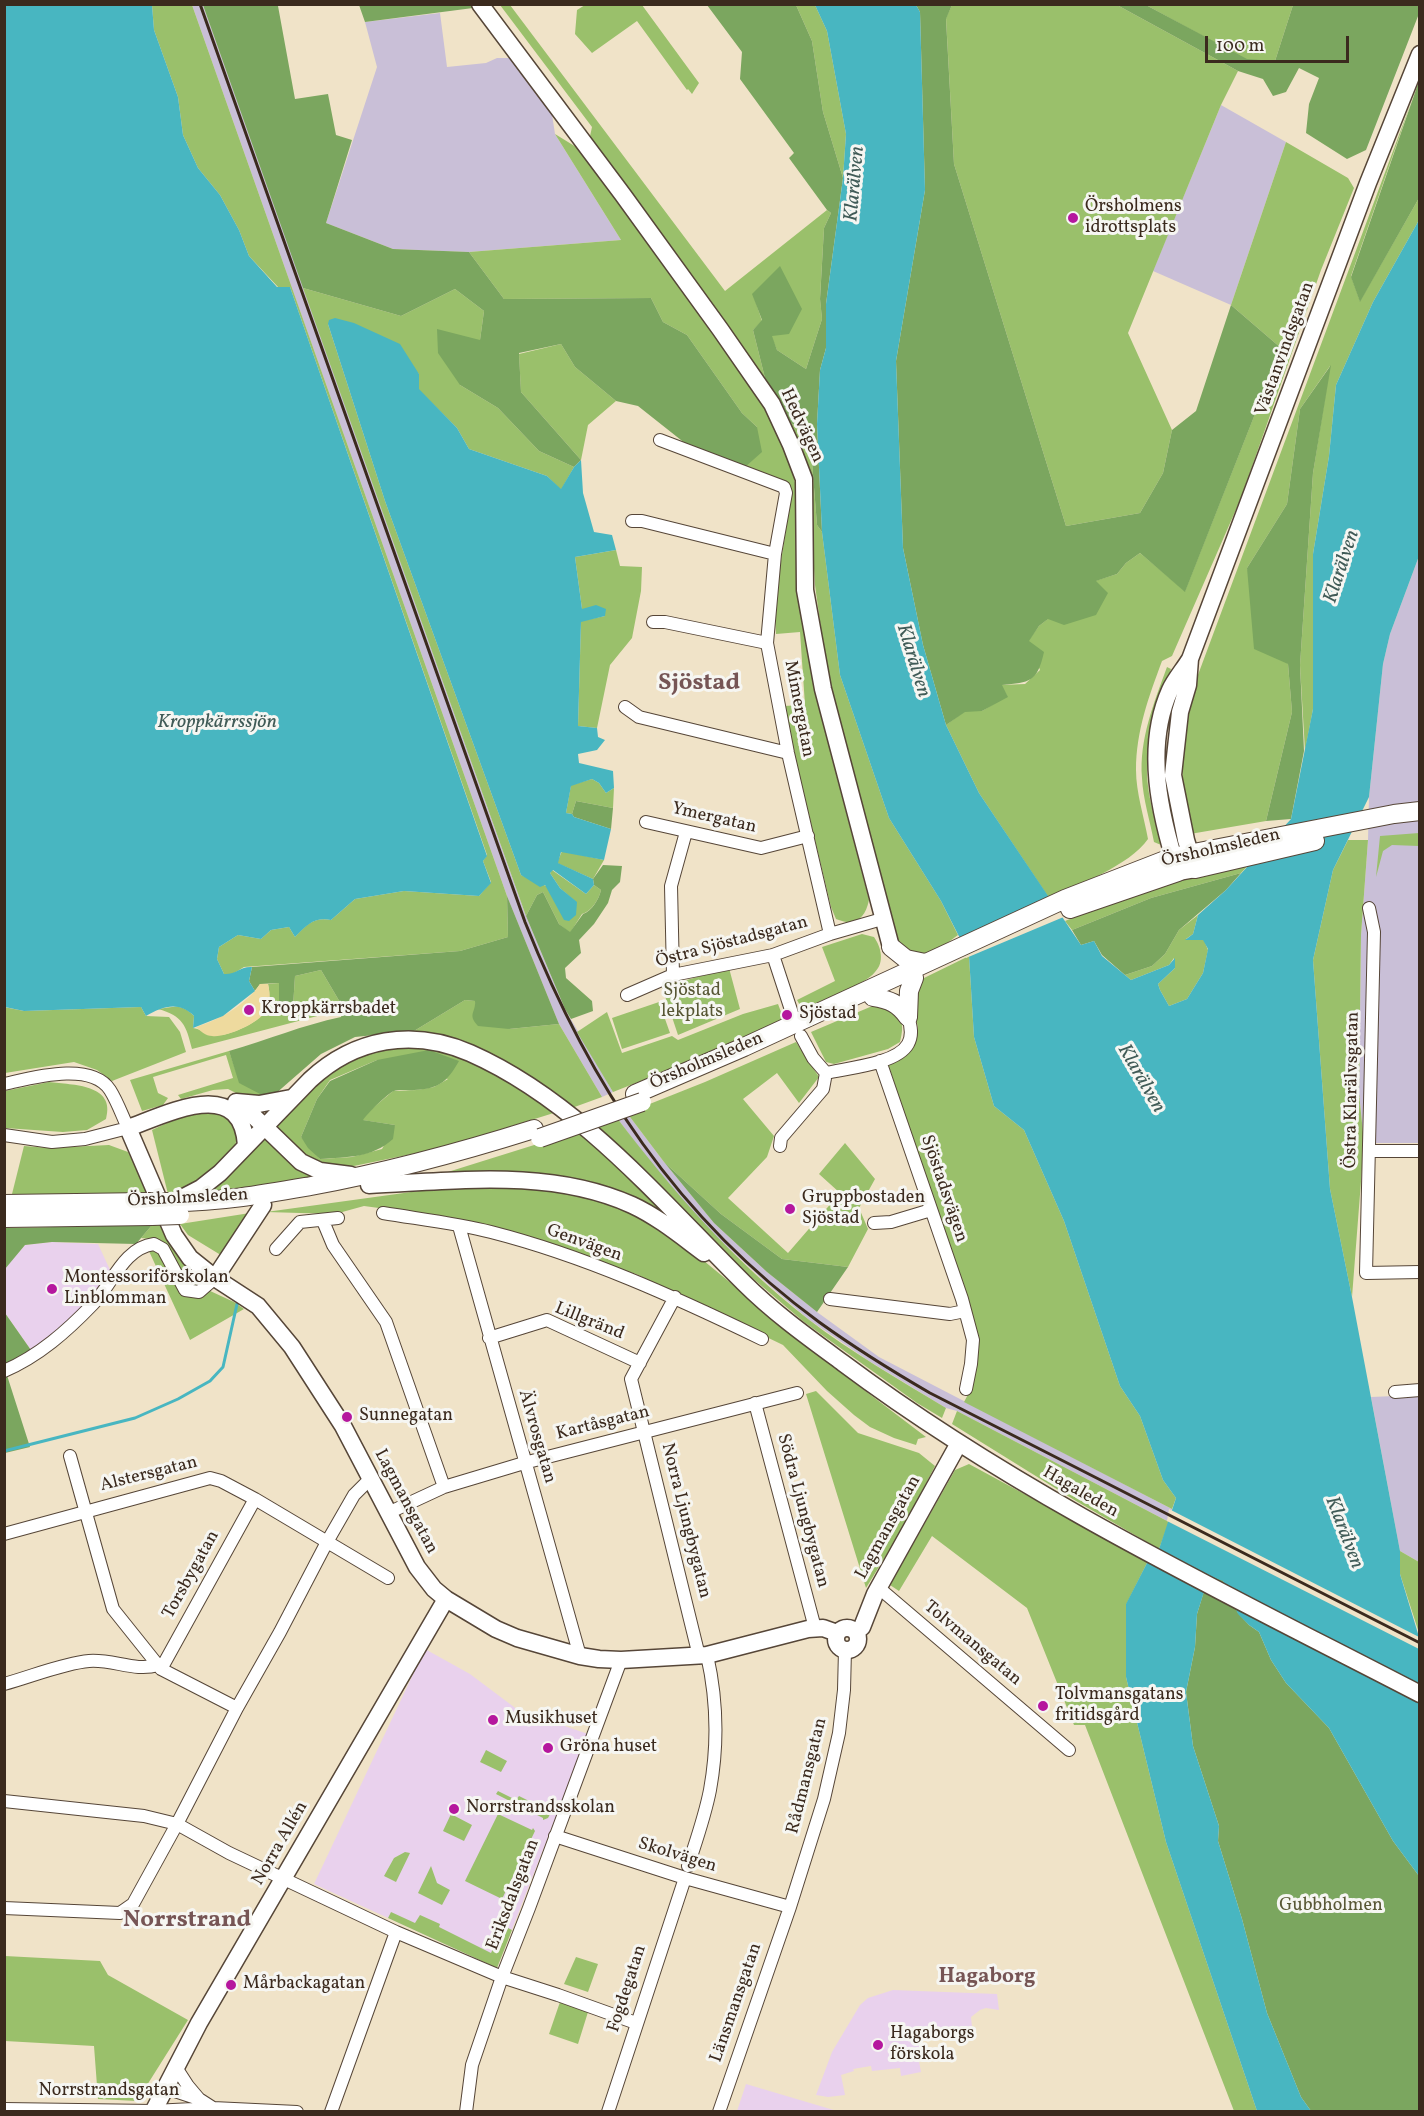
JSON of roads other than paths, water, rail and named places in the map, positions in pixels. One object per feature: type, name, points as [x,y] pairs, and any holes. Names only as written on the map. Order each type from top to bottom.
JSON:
[{"type":"main road","name":"Örsholmsleden","points":[[1184,863],[1228,860],[1419,811]]},
{"type":"main road","name":"Örsholmsleden","points":[[177,1208],[444,1167],[638,1098],[691,1082],[877,990],[1067,904],[1245,843],[1394,819],[1419,822]]},
{"type":"main road","points":[[891,947],[919,971],[909,991],[908,1017]]},
{"type":"main road","points":[[891,947],[891,960],[877,990],[900,1006],[908,1017]]},
{"type":"main road","name":"Örsholmsleden","points":[[4,1218],[263,1205],[366,1180]]},
{"type":"main road","name":"Örsholmsleden","points":[[4,1204],[150,1209]]},
{"type":"street","name":"Hedvägen","points":[[480,4],[623,195],[772,404],[791,445],[804,479],[806,590],[823,689],[891,947]]},
{"type":"street","name":"Västanvindsgatan","points":[[1184,863],[1173,775],[1180,712],[1188,685],[1190,659],[1368,183],[1419,54]]},
{"type":"street","name":"Mimergatan","points":[[660,440],[784,487],[786,493],[775,554],[767,643],[788,753],[830,934]]},
{"type":"street","points":[[632,521],[642,521],[775,554]]},
{"type":"street","points":[[653,622],[665,622],[767,643]]},
{"type":"street","points":[[625,707],[639,717],[788,753]]},
{"type":"street","name":"Ymergatan","points":[[646,822],[761,848],[808,836]]},
{"type":"street","points":[[673,975],[671,886],[686,832]]},
{"type":"street","name":"Östra Klarälvsgatan","points":[[1369,908],[1374,932],[1366,1273],[1419,1272]]},
{"type":"street","name":"Östra Sjöstadsgatan","points":[[627,996],[673,975],[773,955],[830,934],[882,919]]},
{"type":"street","points":[[773,955],[792,1013]]},
{"type":"street","points":[[826,1073],[880,1061],[900,1052],[909,1042],[912,1033],[908,1017]]},
{"type":"street","points":[[801,1036],[813,1058],[826,1073]]},
{"type":"street","points":[[177,1208],[209,1183],[321,1069],[357,1048],[372,1044],[418,1040],[468,1052],[512,1075],[580,1125],[632,1170],[746,1284]]},
{"type":"street","name":"Sjöstadsvägen","points":[[880,1061],[932,1210],[973,1340],[966,1389]]},
{"type":"street","points":[[780,1146],[781,1138],[823,1089],[826,1073]]},
{"type":"street","name":"Lagmansgatan","points":[[4,1084],[55,1074],[87,1075],[110,1088],[174,1235],[190,1258],[215,1278],[258,1306],[277,1327],[316,1384],[371,1478],[424,1577],[446,1599],[496,1629],[517,1638],[580,1656],[621,1660],[703,1656],[815,1628],[828,1629],[837,1633],[845,1627],[856,1632],[858,1637],[857,1644],[852,1649],[845,1650]]},
{"type":"street","points":[[4,1135],[52,1142],[85,1139],[128,1128],[175,1110],[219,1099],[240,1103],[267,1104],[291,1098]]},
{"type":"street","points":[[240,1103],[296,1158],[309,1167],[366,1180],[527,1180],[582,1189],[631,1205],[656,1219],[746,1284]]},
{"type":"street","points":[[194,1106],[221,1105],[230,1108],[240,1121],[246,1145]]},
{"type":"street","points":[[1370,1151],[1419,1151]]},
{"type":"street","points":[[4,1371],[25,1362],[71,1326],[99,1297],[120,1266],[143,1248],[154,1244],[163,1249],[185,1290],[199,1292],[215,1278],[263,1205]]},
{"type":"street","points":[[874,1223],[891,1222],[932,1210]]},
{"type":"street","name":"Genvägen","points":[[383,1213],[489,1232],[561,1253],[675,1297],[762,1339]]},
{"type":"street","points":[[276,1249],[300,1222],[338,1218]]},
{"type":"street","points":[[323,1221],[333,1245],[386,1322],[444,1487]]},
{"type":"street","name":"Älvrosgatan","points":[[459,1226],[580,1656]]},
{"type":"street","name":"Hagaleden","points":[[746,1284],[774,1310],[845,1364],[959,1443],[1115,1536],[1419,1694]]},
{"type":"street","name":"Norra Ljungbygatan","points":[[675,1297],[631,1379],[703,1656]]},
{"type":"street","points":[[830,1299],[950,1314],[965,1311]]},
{"type":"street","name":"Lillgränd","points":[[489,1338],[547,1320],[640,1364]]},
{"type":"street","points":[[1395,1392],[1419,1390]]},
{"type":"street","name":"Kartåsgatan","points":[[388,1513],[444,1487],[524,1463],[797,1393]]},
{"type":"street","name":"Södra Ljungbygatan","points":[[755,1403],[815,1628]]},
{"type":"street","name":"Lagmansgatan","points":[[856,1632],[862,1627],[879,1588],[959,1443]]},
{"type":"street","points":[[70,1456],[113,1609],[160,1667],[237,1708]]},
{"type":"street","name":"Alstersgatan","points":[[4,1534],[85,1510],[210,1478],[221,1481],[255,1499],[388,1578]]},
{"type":"street","points":[[4,1908],[120,1913],[133,1904],[327,1542],[354,1495],[371,1478]]},
{"type":"street","name":"Torsbygatan","points":[[160,1667],[255,1499]]},
{"type":"street","name":"Tolvmansgatan","points":[[879,1588],[1069,1750]]},
{"type":"street","name":"Norra Allén","points":[[153,2111],[177,2069],[199,2023],[446,1599]]},
{"type":"street","points":[[837,1633],[837,1644],[845,1650]]},
{"type":"street","name":"Rådmansgatan","points":[[790,1907],[827,1788],[843,1704],[845,1650]]},
{"type":"street","name":"Fogdegatan","points":[[608,2112],[686,1872],[710,1790],[715,1713],[703,1656]]},
{"type":"street","name":"Eriksdalsgatan","points":[[466,2112],[472,2065],[502,1977],[530,1908],[621,1660]]},
{"type":"street","points":[[4,1684],[90,1661],[140,1668],[160,1667]]},
{"type":"street","points":[[4,1801],[144,1816],[177,1824],[229,1853],[396,1932],[502,1977],[636,2024]]},
{"type":"street","name":"Skolvägen","points":[[555,1836],[686,1872],[790,1907]]},
{"type":"street","name":"Länsmansgatan","points":[[719,2112],[737,2054],[790,1907]]},
{"type":"street","points":[[331,2112],[396,1932]]},
{"type":"street","name":"Norrstrandsgatan","points":[[177,2069],[199,2099]]},
{"type":"street","name":"Norrstrandsgatan","points":[[166,2088],[199,2099],[221,2110]]},
{"type":"street","name":"Norrstrandsgatan","points":[[11,2110],[297,2112]]},
{"type":"water","name":"Kroppkärrssjön","points":[[4,5],[152,5],[154,30],[178,97],[183,135],[198,168],[220,195],[239,230],[249,256],[277,287],[290,287],[487,856],[483,861],[491,883],[479,896],[404,891],[355,899],[331,920],[315,921],[295,937],[289,927],[271,930],[261,939],[238,935],[219,947],[217,959],[224,974],[252,967],[249,981],[255,991],[223,1016],[193,1028],[194,1016],[183,1008],[177,1007],[165,1008],[146,1016],[141,1007],[24,1011],[5,1007]]},
{"type":"water","name":"Klarälven","points":[[815,5],[916,5],[920,12],[925,190],[896,361],[903,548],[923,645],[946,725],[979,793],[1081,945],[1094,941],[1102,956],[1131,980],[1169,965],[1175,958],[1175,968],[1158,984],[1169,1006],[1187,999],[1203,973],[1208,949],[1203,940],[1185,940],[1193,934],[1198,915],[1226,890],[1291,819],[1313,709],[1313,554],[1329,456],[1336,385],[1373,302],[1419,220],[1419,556],[1390,634],[1383,664],[1369,797],[1333,870],[1313,960],[1330,1189],[1400,1551],[1400,1574],[1419,1637],[1419,1876],[1393,1841],[1329,1728],[1286,1683],[1271,1660],[1259,1632],[1238,1614],[1223,1581],[1209,1576],[1197,1614],[1195,1647],[1186,1692],[1193,1746],[1219,1826],[1218,1841],[1267,2013],[1301,2097],[1311,2111],[1257,2111],[1166,1842],[1126,1677],[1126,1604],[1148,1561],[1159,1549],[1176,1498],[1163,1480],[1140,1416],[1120,1386],[1064,1221],[1024,1130],[994,1106],[974,1037],[969,956],[941,901],[889,818],[840,675],[822,532],[817,424],[820,370],[826,348],[826,304],[843,178],[846,134],[827,31]]},
{"type":"water","points":[[335,318],[354,323],[400,344],[419,374],[419,389],[457,428],[469,449],[547,476],[561,489],[581,460],[583,493],[594,532],[612,535],[616,550],[575,557],[582,609],[596,605],[606,609],[605,616],[581,622],[578,726],[597,728],[598,737],[605,740],[597,750],[578,754],[579,763],[613,771],[614,788],[606,793],[599,783],[592,779],[571,786],[566,813],[611,829],[604,860],[561,852],[558,863],[593,879],[594,885],[586,894],[553,870],[550,873],[560,888],[577,902],[576,915],[569,921],[564,920],[545,885],[540,887],[521,875],[385,501],[328,324],[329,320]]},
{"type":"waterway","points":[[4,1451],[135,1418],[178,1399],[210,1381],[223,1367],[237,1304]]},
{"type":"railway","points":[[200,4],[525,922],[550,982],[578,1038],[609,1093],[643,1144],[680,1192],[722,1238],[768,1281],[819,1322],[874,1359],[930,1393],[1420,1643]]},
{"type":"place","name":"Örsholmens idrottsplats","points":[[1073,218]]},
{"type":"place","name":"Kroppkärrsbadet","points":[[249,1010]]},
{"type":"place","name":"Sjöstad","points":[[787,1015]]},
{"type":"place","name":"Gruppbostaden Sjöstad","points":[[790,1209]]},
{"type":"place","name":"Montessoriförskolan Linblomman","points":[[52,1289]]},
{"type":"place","name":"Sunnegatan","points":[[347,1417]]},
{"type":"place","name":"Tolvmansgatans fritidsgård","points":[[1043,1706]]},
{"type":"place","name":"Musikhuset","points":[[493,1720]]},
{"type":"place","name":"Gröna huset","points":[[548,1748]]},
{"type":"place","name":"Norrstrandsskolan","points":[[454,1809]]},
{"type":"place","name":"Mårbackagatan","points":[[231,1985]]},
{"type":"place","name":"Hagaborgs förskola","points":[[878,2045]]},
{"type":"district","name":"Sjöstad","points":[[699,685]]},
{"type":"district","name":"Norrstrand","points":[[187,1922]]},
{"type":"district","name":"Hagaborg","points":[[987,1978]]},
{"type":"park label","name":"Sjöstad lekplats","points":[[692,1002]]},
{"type":"park label","name":"Gubbholmen","points":[[1331,1907]]}]
